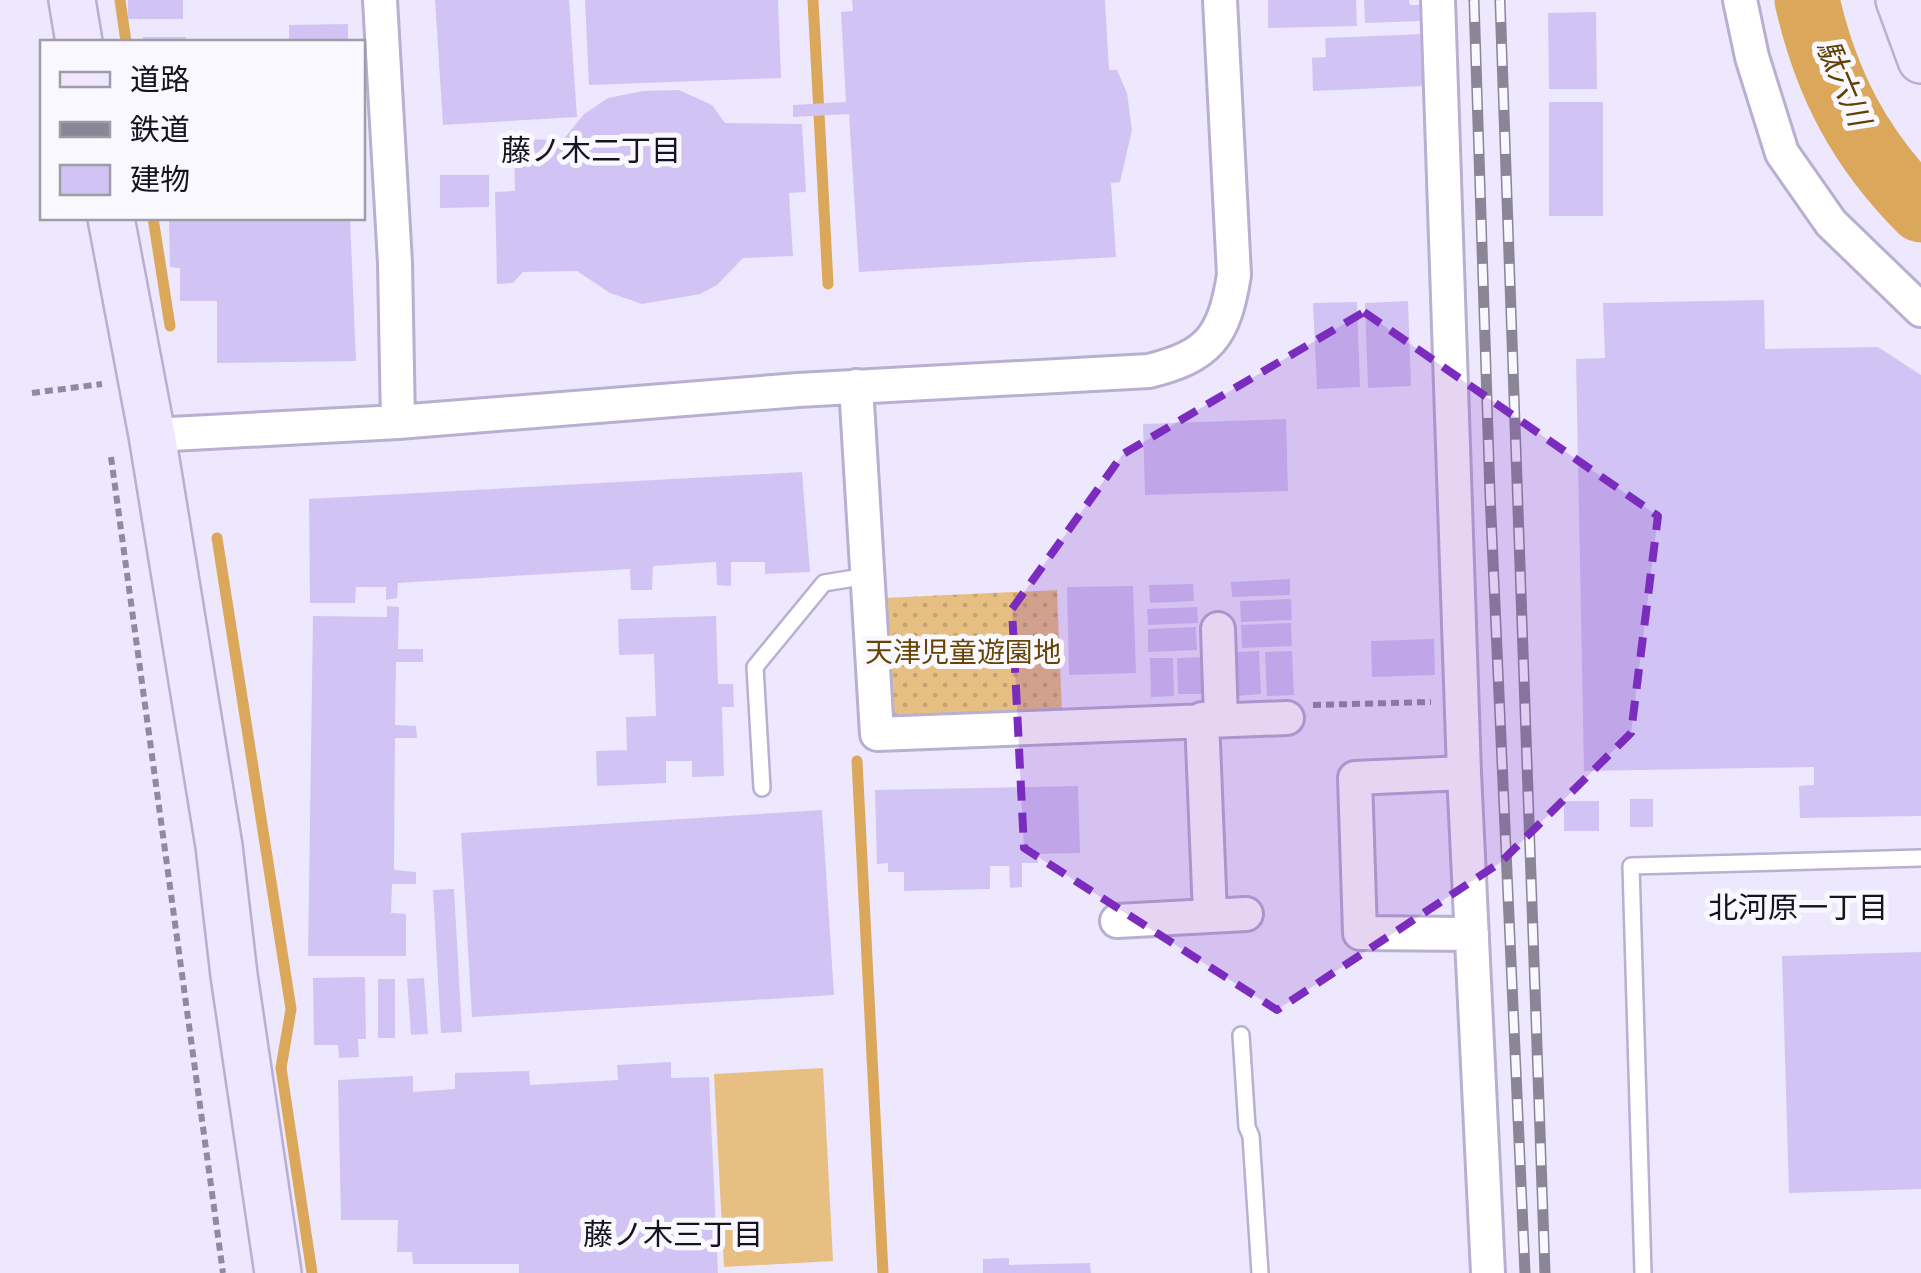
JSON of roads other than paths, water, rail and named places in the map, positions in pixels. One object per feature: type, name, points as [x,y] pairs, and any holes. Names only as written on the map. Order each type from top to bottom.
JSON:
[{"type":"street","points":[[72,0],[79,40]]},
{"type":"street","points":[[380,0],[395,263],[398,422]]},
{"type":"street","points":[[152,436],[398,422],[856,386],[1149,371],[1184,362],[1208,346],[1230,301],[1234,276],[1220,0]]},
{"type":"street","points":[[1438,0],[1464,773],[1488,1273]]},
{"type":"street","points":[[1740,0],[1752,57],[1782,153],[1831,223],[1921,310]]},
{"type":"street","points":[[1899,0],[1921,60]]},
{"type":"street","points":[[111,220],[152,436],[219,846],[278,1273]]},
{"type":"street","points":[[856,386],[877,734],[1286,718]]},
{"type":"street","points":[[1210,914],[1211,720],[1218,629]]},
{"type":"street","points":[[1464,773],[1356,778],[1360,933],[1472,934]]},
{"type":"street","points":[[1117,922],[1246,914]]},
{"type":"lane","points":[[762,788],[756,667],[824,583],[868,576]]},
{"type":"lane","points":[[1643,1273],[1631,866],[1921,858]]},
{"type":"lane","points":[[1240,1035],[1260,1273]]},
{"type":"waterway","points":[[120,0],[126,40]]},
{"type":"waterway","points":[[813,0],[828,284]]},
{"type":"waterway","name":"駄六川","points":[[1807,0],[1824,60],[1848,114],[1880,163],[1921,210]]},
{"type":"waterway","points":[[153,220],[170,326]]},
{"type":"waterway","points":[[217,538],[291,1009],[281,1068],[312,1273]]},
{"type":"waterway","points":[[857,761],[883,1273]]},
{"type":"railway","points":[[1474,0],[1490,494],[1525,1273]]},
{"type":"railway","points":[[1500,0],[1545,1273]]},
{"type":"district","name":"藤ノ木二丁目","points":[[591,153]]},
{"type":"district","name":"北河原一丁目","points":[[1798,910]]},
{"type":"district","name":"藤ノ木三丁目","points":[[673,1237]]},
{"type":"park label","name":"天津児童遊園地","points":[[963,655]]}]
